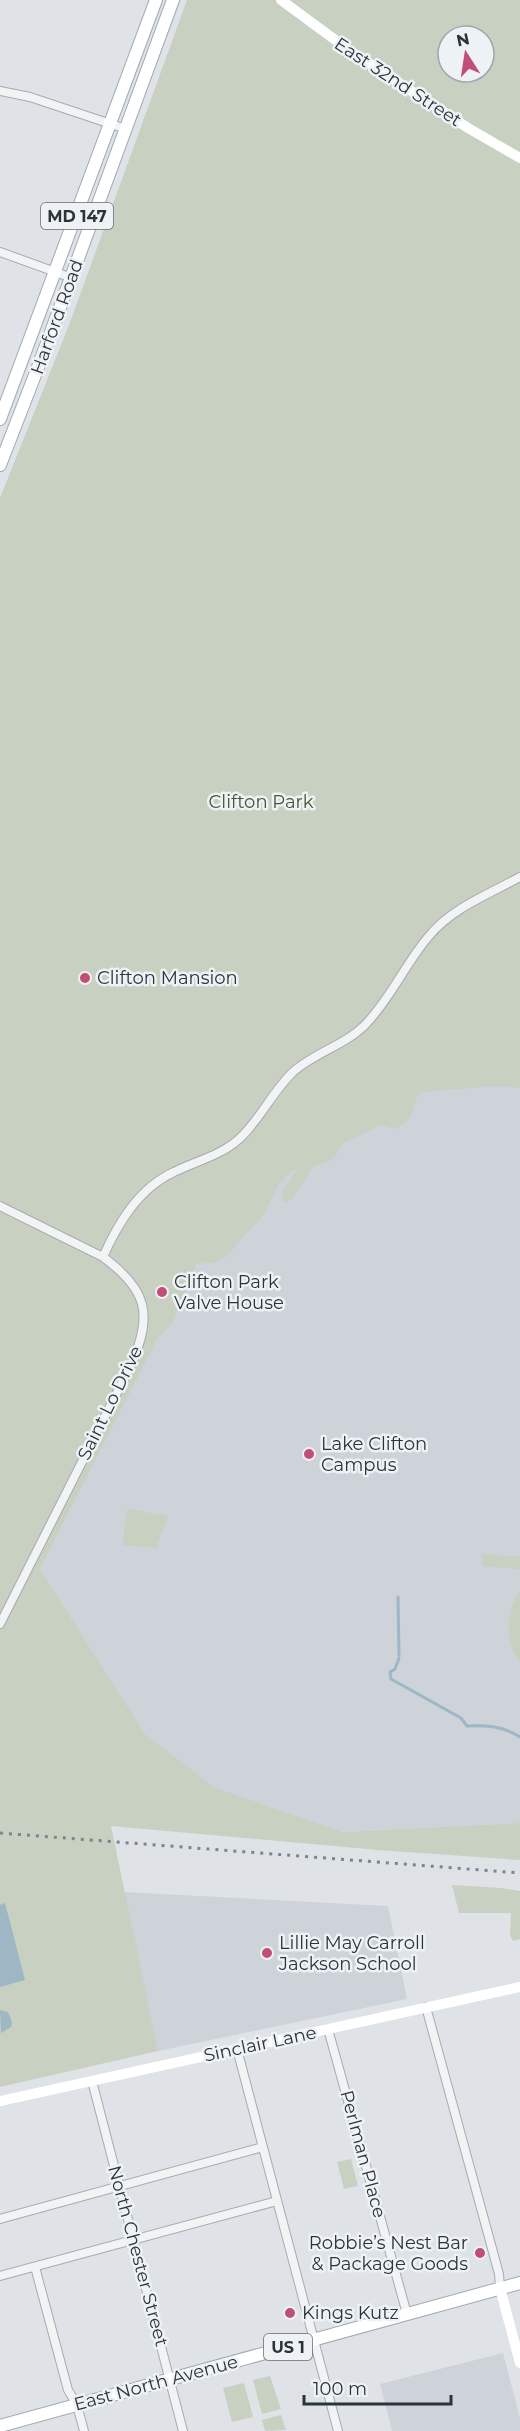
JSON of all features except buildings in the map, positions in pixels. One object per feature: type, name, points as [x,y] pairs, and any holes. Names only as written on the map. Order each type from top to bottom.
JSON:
[{"type":"main road","name":"Harford Road","points":[[0,419],[156,0]]},
{"type":"main road","name":"Harford Road","points":[[0,465],[72,278],[173,0]]},
{"type":"main road","name":"East 32nd Street","points":[[281,0],[370,64],[468,128],[520,158]]},
{"type":"main road","name":"Sinclair Lane","points":[[0,2101],[520,1987]]},
{"type":"main road","name":"East North Avenue","points":[[0,2426],[520,2283]]},
{"type":"main road","points":[[500,2288],[520,2363]]},
{"type":"street","points":[[0,91],[30,97],[126,129]]},
{"type":"street","points":[[0,252],[72,278]]},
{"type":"street","points":[[103,1257],[124,1217],[149,1188],[176,1171],[231,1146],[241,1137],[295,1070],[355,1034],[365,1025],[391,993],[422,945],[437,927],[462,909],[520,877]]},
{"type":"street","name":"Saint Lo Drive","points":[[0,1206],[103,1257],[125,1275],[136,1290],[144,1313],[143,1334],[131,1365],[0,1624]]},
{"type":"street","points":[[426,2007],[499,2274],[500,2288]]},
{"type":"street","name":"Perlman Place","points":[[328,2029],[407,2314]]},
{"type":"street","points":[[237,2049],[338,2431]]},
{"type":"street","name":"North Chester Street","points":[[92,2081],[183,2431]]},
{"type":"street","points":[[0,2219],[263,2147]]},
{"type":"street","points":[[0,2276],[277,2201]]},
{"type":"street","points":[[35,2267],[68,2390],[77,2405],[84,2431]]},
{"type":"shaded area","name":"Lake Clifton Campus","points":[[520,1038],[520,1823],[343,1832],[215,1789],[146,1735],[40,1569],[157,1338],[174,1321],[213,1223],[249,1162]]},
{"type":"shaded area","name":"Lillie May Carroll Jackson School","points":[[124,1892],[388,1906],[407,1999],[158,2051]]},
{"type":"shaded area","points":[[503,2353],[520,2418],[520,2431],[392,2431],[380,2384]]},
{"type":"green space","name":"Clifton Park","points":[[187,0],[520,0],[520,1088],[496,1086],[421,1092],[411,1115],[403,1124],[395,1129],[381,1125],[342,1144],[336,1155],[329,1161],[313,1167],[293,1198],[285,1203],[282,1198],[284,1189],[298,1168],[291,1171],[281,1182],[260,1219],[229,1254],[213,1262],[197,1263],[174,1321],[157,1339],[40,1569],[146,1735],[215,1788],[343,1832],[520,1823],[520,1860],[111,1826],[158,2051],[0,2087],[0,498],[69,325]]},
{"type":"green space","points":[[127,1509],[168,1516],[156,1548],[123,1545]]},
{"type":"green space","points":[[482,1554],[520,1557],[520,1569],[482,1566]]},
{"type":"green space","points":[[520,1590],[520,1662],[511,1645],[509,1626],[512,1607]]},
{"type":"green space","points":[[452,1885],[520,1891],[520,1939],[513,1941],[510,1935],[511,1913],[459,1913]]},
{"type":"green space","points":[[351,2159],[358,2186],[344,2189],[337,2162]]},
{"type":"green space","points":[[270,2376],[281,2409],[262,2414],[253,2380]]},
{"type":"green space","points":[[244,2383],[253,2417],[232,2422],[223,2388]]},
{"type":"green space","points":[[281,2415],[286,2430],[265,2431],[262,2420]]},
{"type":"water","points":[[5,1903],[25,1980],[0,1987],[0,1905]]},
{"type":"water","points":[[0,2010],[8,2012],[12,2022],[11,2027],[1,2033]]},
{"type":"waterway","points":[[398,1597],[399,1655]]},
{"type":"waterway","points":[[399,1658],[395,1669],[390,1672],[391,1679],[461,1718],[467,1726],[494,1727],[507,1730],[520,1737]]},
{"type":"railway","points":[[0,1833],[520,1873]]},
{"type":"place","name":"Clifton Mansion","points":[[85,978]]},
{"type":"place","name":"Clifton Park Valve House","points":[[162,1292]]},
{"type":"place","name":"Lake Clifton Campus","points":[[309,1454]]},
{"type":"place","name":"Lillie May Carroll Jackson School","points":[[267,1953]]},
{"type":"place","name":"Robbie’s Nest Bar & Package Goods","points":[[480,2253]]},
{"type":"place","name":"Kings Kutz","points":[[290,2313]]}]
